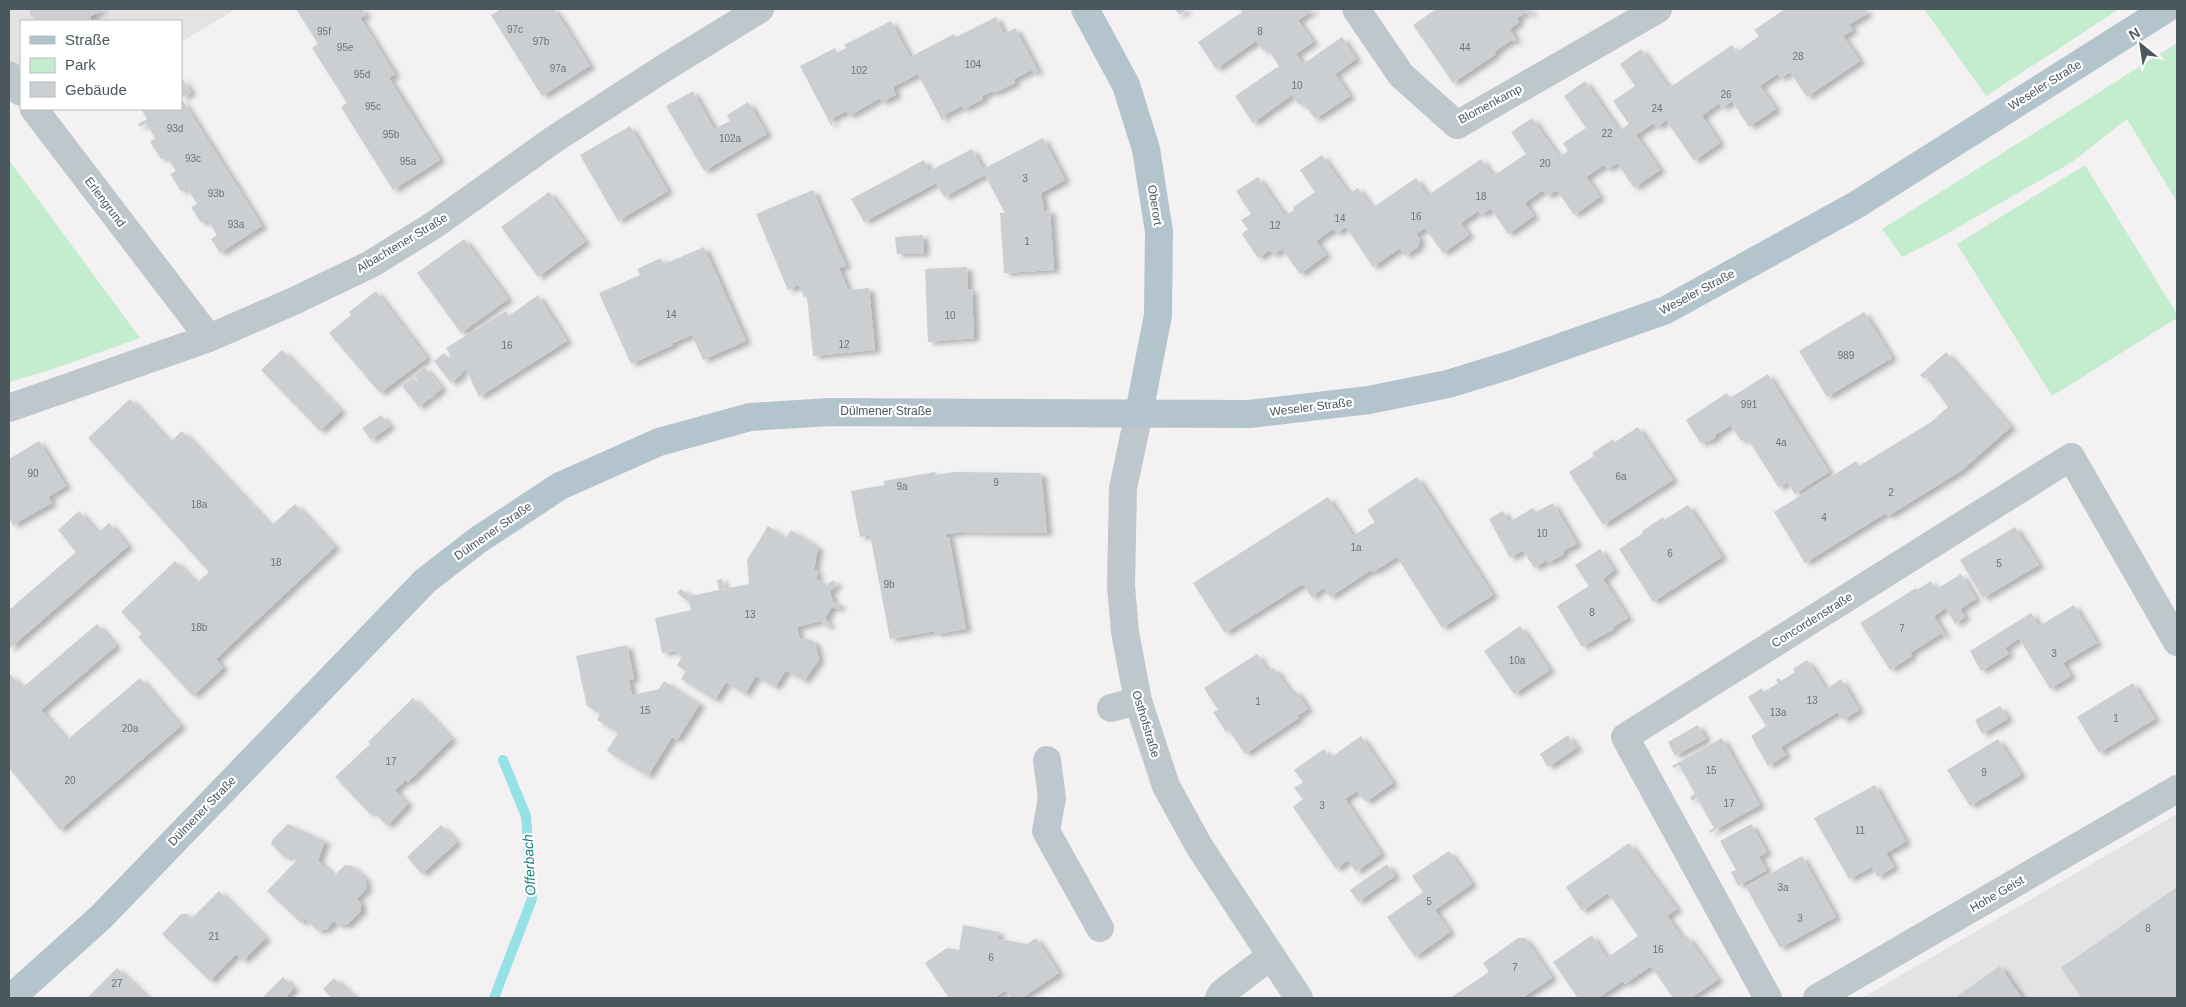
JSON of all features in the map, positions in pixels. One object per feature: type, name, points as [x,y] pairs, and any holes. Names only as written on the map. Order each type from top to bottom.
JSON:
[{"type":"main road","name":"Oberort","points":[[1085,9],[1126,85],[1146,149],[1159,232],[1158,315],[1139,413]]},
{"type":"main road","name":"Weseler Straße","points":[[1139,413],[1249,414],[1369,400],[1448,384],[1501,368],[1666,310],[1856,206],[2166,9]]},
{"type":"main road","name":"Dülmener Straße","points":[[12,998],[101,917],[425,581],[478,540],[560,486],[658,442],[750,417],[830,412],[1139,413]]},
{"type":"street","name":"Albachtener Straße","points":[[9,408],[209,338],[294,301],[371,264],[434,225],[553,140],[760,9]]},
{"type":"street","name":"Blomenkamp","points":[[1356,9],[1401,75],[1457,125],[1658,9]]},
{"type":"street","points":[[9,75],[20,91]]},
{"type":"street","name":"Erlengrund","points":[[35,110],[175,296],[209,338]]},
{"type":"street","name":"Osthofstraße","points":[[1139,413],[1123,488],[1121,586],[1125,632],[1138,702],[1166,786],[1198,846],[1299,998]]},
{"type":"street","name":"Concordenstraße","points":[[1768,998],[1625,737],[2071,457],[2177,642]]},
{"type":"street","points":[[1112,708],[1138,702]]},
{"type":"street","points":[[1047,760],[1052,798],[1046,831],[1100,928]]},
{"type":"street","name":"Hohe Geist","points":[[1817,998],[2177,789]]},
{"type":"street","points":[[1218,998],[1250,970],[1271,956]]},
{"type":"shaded area","points":[[9,9],[236,9],[182,41],[182,20],[20,20],[20,74],[9,58]]},
{"type":"shaded area","points":[[2177,814],[2177,998],[1862,998]]},
{"type":"green space","points":[[1924,9],[2119,9],[1986,96]]},
{"type":"green space","points":[[2177,43],[2177,202],[2127,119],[2072,162],[1936,240],[1902,257],[1882,229]]},
{"type":"green space","points":[[9,160],[140,338],[53,369],[9,382]]},
{"type":"green space","points":[[2085,165],[2177,314],[2177,318],[2052,396],[1957,244]]},
{"type":"building","points":[[30,9],[104,9],[91,16],[91,20],[38,20],[30,15]]},
{"type":"building","points":[[296,9],[362,9],[366,15],[360,18],[395,74],[389,78],[440,160],[393,190],[341,107],[347,103],[312,48],[318,44]]},
{"type":"building","points":[[496,9],[554,9],[590,66],[542,96],[491,15],[498,11]]},
{"type":"building","points":[[1175,9],[1188,9],[1179,15]]},
{"type":"building","points":[[1240,9],[1314,9],[1298,20],[1313,42],[1296,54],[1303,64],[1342,37],[1356,59],[1335,74],[1350,96],[1315,119],[1303,102],[1299,105],[1292,95],[1253,123],[1235,96],[1279,66],[1267,48],[1263,51],[1256,41],[1216,69],[1198,42],[1242,12]]},
{"type":"building","points":[[1436,9],[1531,9],[1529,10],[1532,15],[1530,16],[1527,11],[1517,18],[1519,22],[1510,29],[1516,40],[1514,42],[1512,40],[1494,52],[1496,54],[1453,83],[1413,25]]},
{"type":"building","points":[[1785,9],[1864,9],[1868,13],[1849,25],[1853,30],[1843,36],[1860,61],[1807,97],[1790,72],[1781,78],[1777,74],[1760,86],[1776,109],[1749,127],[1732,101],[1722,108],[1719,103],[1702,116],[1720,143],[1694,161],[1666,120],[1657,127],[1654,123],[1636,135],[1660,170],[1634,188],[1617,163],[1607,169],[1604,165],[1586,177],[1600,197],[1574,215],[1557,190],[1547,196],[1543,190],[1525,203],[1534,216],[1508,234],[1491,209],[1481,215],[1478,211],[1461,223],[1469,235],[1443,253],[1425,228],[1416,234],[1420,240],[1418,247],[1405,256],[1400,248],[1373,267],[1346,227],[1337,233],[1333,229],[1316,241],[1326,255],[1300,274],[1282,249],[1273,255],[1270,250],[1258,258],[1242,234],[1248,229],[1241,220],[1251,214],[1236,191],[1258,177],[1285,216],[1294,210],[1293,207],[1315,192],[1300,170],[1322,155],[1349,194],[1358,188],[1372,208],[1416,178],[1427,196],[1481,159],[1493,176],[1526,154],[1511,132],[1532,118],[1559,157],[1568,151],[1563,143],[1586,128],[1564,96],[1585,81],[1619,131],[1629,124],[1613,101],[1635,86],[1620,64],[1641,49],[1669,88],[1732,45],[1737,52],[1759,36],[1754,30]]},
{"type":"building","points":[[996,17],[1004,34],[1015,28],[1038,71],[1034,73],[1032,70],[1014,79],[1015,83],[994,93],[993,91],[982,96],[983,99],[964,109],[962,106],[943,116],[944,119],[942,120],[918,74],[893,87],[896,95],[882,102],[880,98],[849,116],[847,111],[830,119],[833,124],[831,125],[800,66],[835,48],[837,53],[846,48],[844,45],[891,21],[910,57],[954,34],[956,37]]},
{"type":"building","points":[[182,78],[191,92],[182,97]]},
{"type":"building","points":[[693,91],[714,129],[730,121],[727,115],[748,102],[767,134],[704,171],[666,106]]},
{"type":"building","points":[[182,100],[262,226],[220,253],[211,239],[217,235],[207,219],[202,223],[191,207],[197,204],[187,188],[181,191],[170,174],[176,171],[166,156],[161,159],[150,142],[155,138],[146,123],[140,127],[138,124],[147,119],[142,110],[182,110]]},
{"type":"building","points":[[630,126],[668,191],[618,221],[580,155]]},
{"type":"building","points":[[1043,138],[1065,180],[1041,193],[1044,211],[1050,210],[1054,270],[1004,273],[1000,213],[1005,213],[985,175],[944,197],[936,183],[864,222],[851,199],[924,160],[929,171],[972,149],[983,169]]},
{"type":"building","points":[[813,190],[846,266],[839,268],[848,290],[869,288],[875,350],[813,356],[807,297],[804,297],[799,285],[788,290],[756,214]]},
{"type":"building","points":[[549,192],[585,242],[538,277],[501,227]]},
{"type":"building","points":[[923,235],[924,253],[897,254],[895,237]]},
{"type":"building","points":[[464,239],[508,299],[461,333],[417,273]]},
{"type":"building","points":[[704,247],[746,341],[703,360],[692,335],[631,364],[599,293],[640,275],[637,269],[661,258],[664,264]]},
{"type":"building","points":[[967,267],[968,290],[972,289],[974,338],[928,342],[925,269]]},
{"type":"building","points":[[376,291],[427,358],[380,393],[329,333],[351,315],[349,312]]},
{"type":"building","points":[[538,295],[567,341],[479,397],[466,369],[461,372],[446,348],[506,311],[509,316]]},
{"type":"building","points":[[1864,312],[1892,358],[1827,397],[1799,351]]},
{"type":"building","points":[[282,350],[341,411],[320,431],[261,370]]},
{"type":"building","points":[[1946,352],[2011,427],[1961,471],[1888,516],[1886,513],[1805,563],[1774,512],[1856,461],[1859,466],[1931,422],[1948,407],[1926,377],[1924,379],[1920,375]]},
{"type":"building","points":[[444,353],[462,374],[451,383],[434,361]]},
{"type":"building","points":[[424,367],[442,388],[431,398],[414,376]]},
{"type":"building","points":[[1768,374],[1829,472],[1795,494],[1787,482],[1779,488],[1747,438],[1741,441],[1731,425],[1715,435],[1716,437],[1701,444],[1686,420],[1727,393],[1730,398]]},
{"type":"building","points":[[413,377],[430,398],[419,407],[402,386]]},
{"type":"building","points":[[130,399],[170,442],[182,431],[271,526],[295,504],[335,547],[216,659],[223,668],[193,696],[138,637],[142,634],[121,612],[175,561],[196,583],[209,572],[88,438]]},
{"type":"building","points":[[381,415],[390,426],[371,440],[362,428]]},
{"type":"building","points":[[1638,427],[1673,480],[1603,525],[1569,472],[1594,456],[1592,453],[1613,439],[1615,442]]},
{"type":"building","points":[[39,441],[66,486],[48,497],[52,503],[13,525],[9,518],[9,459]]},
{"type":"building","points":[[935,472],[936,475],[954,472],[1041,473],[1047,533],[961,532],[947,534],[966,629],[936,634],[935,631],[890,639],[870,535],[860,537],[851,491],[884,485],[884,481]]},
{"type":"building","points":[[1417,477],[1493,595],[1442,628],[1397,557],[1373,572],[1371,570],[1330,597],[1324,588],[1314,594],[1315,596],[1312,598],[1303,584],[1225,633],[1193,583],[1328,497],[1353,536],[1375,522],[1367,510]]},
{"type":"building","points":[[1553,503],[1577,544],[1563,551],[1564,554],[1548,563],[1547,560],[1534,568],[1523,550],[1510,558],[1489,519],[1503,511],[1509,522],[1533,508],[1536,512]]},
{"type":"building","points":[[1688,505],[1722,557],[1653,602],[1619,549],[1663,517],[1664,520]]},
{"type":"building","points":[[79,511],[98,533],[109,523],[128,546],[9,649],[9,610],[76,552],[58,530]]},
{"type":"building","points":[[768,526],[786,538],[791,530],[818,547],[814,570],[818,571],[816,579],[827,585],[833,580],[837,584],[830,591],[833,602],[840,604],[839,609],[832,607],[825,618],[830,625],[826,627],[821,621],[797,627],[800,639],[805,638],[815,642],[819,660],[804,681],[786,670],[775,687],[756,676],[745,694],[726,682],[715,700],[681,679],[686,671],[677,666],[682,656],[678,655],[676,651],[662,653],[655,618],[691,610],[689,602],[677,593],[681,589],[690,596],[719,590],[717,580],[722,579],[724,589],[749,584],[747,560]]},
{"type":"building","points":[[2015,527],[2039,565],[1983,598],[1960,560]]},
{"type":"building","points":[[1600,549],[1614,570],[1603,579],[1628,618],[1613,627],[1614,629],[1582,647],[1557,606],[1589,586],[1575,565]]},
{"type":"building","points":[[1961,574],[1976,599],[1960,609],[1965,617],[1955,624],[1946,608],[1934,616],[1946,636],[1944,637],[1942,633],[1910,653],[1912,656],[1890,670],[1860,623],[1916,588],[1917,590],[1931,581],[1935,590]]},
{"type":"building","points":[[2074,605],[2097,643],[2063,663],[2071,676],[2050,689],[2019,638],[2005,648],[2009,654],[1981,671],[1970,651],[2031,613],[2039,626]]},
{"type":"building","points":[[97,624],[116,646],[41,710],[67,740],[140,678],[181,726],[60,830],[9,768],[9,673],[22,688]]},
{"type":"building","points":[[1520,626],[1550,670],[1514,694],[1484,651]]},
{"type":"building","points":[[627,645],[634,679],[629,680],[632,695],[659,689],[664,681],[700,704],[677,740],[672,737],[648,776],[607,751],[618,733],[597,720],[600,714],[587,706],[576,656]]},
{"type":"building","points":[[1257,654],[1268,672],[1274,668],[1291,693],[1295,690],[1308,709],[1297,716],[1299,718],[1245,754],[1229,730],[1226,732],[1213,712],[1218,710],[1204,688]]},
{"type":"building","points":[[1807,660],[1826,689],[1841,679],[1859,710],[1843,720],[1838,712],[1781,747],[1786,755],[1768,766],[1751,736],[1766,726],[1748,697],[1762,688],[1764,692],[1778,683],[1776,680],[1779,678],[1781,681],[1795,672],[1793,669]]},
{"type":"building","points":[[2133,683],[2155,719],[2099,753],[2077,717]]},
{"type":"building","points":[[413,698],[452,739],[408,782],[406,780],[395,790],[408,804],[387,826],[373,811],[370,814],[335,777],[370,744],[368,742]]},
{"type":"building","points":[[2000,706],[2008,719],[1982,734],[1975,720]]},
{"type":"building","points":[[1698,725],[1706,739],[1675,756],[1668,742]]},
{"type":"building","points":[[1568,735],[1577,748],[1548,767],[1540,754]]},
{"type":"building","points":[[1361,736],[1393,783],[1366,802],[1357,791],[1345,799],[1381,854],[1356,872],[1348,860],[1336,869],[1293,807],[1303,799],[1294,788],[1303,782],[1294,770],[1324,749],[1330,758]]},
{"type":"building","points":[[1722,738],[1760,805],[1710,833],[1709,831],[1714,828],[1697,798],[1692,801],[1690,797],[1695,794],[1679,765],[1674,768],[1672,766]]},
{"type":"building","points":[[1998,739],[2021,775],[1970,806],[1947,770]]},
{"type":"building","points":[[1875,785],[1906,842],[1886,853],[1894,867],[1877,877],[1872,867],[1849,879],[1814,818]]},
{"type":"building","points":[[288,824],[325,841],[318,860],[334,876],[345,865],[352,866],[365,878],[367,888],[357,899],[361,903],[361,911],[347,925],[339,925],[334,921],[327,929],[318,931],[305,919],[301,923],[267,891],[296,861],[291,856],[284,857],[271,844],[272,840]]},
{"type":"building","points":[[1751,824],[1767,852],[1759,857],[1767,870],[1738,886],[1731,872],[1736,870],[1720,841]]},
{"type":"building","points":[[441,825],[457,842],[422,874],[407,857]]},
{"type":"building","points":[[1629,843],[1677,909],[1667,916],[1683,939],[1687,936],[1718,980],[1691,998],[1673,998],[1651,966],[1625,984],[1623,981],[1598,998],[1578,998],[1553,962],[1592,935],[1607,958],[1638,936],[1608,893],[1582,911],[1566,887]]},
{"type":"building","points":[[1449,851],[1472,884],[1435,910],[1450,932],[1415,957],[1387,917],[1423,892],[1412,876]]},
{"type":"building","points":[[1802,856],[1836,917],[1780,948],[1746,887]]},
{"type":"building","points":[[1387,864],[1395,876],[1358,902],[1350,890]]},
{"type":"building","points":[[2177,887],[2177,998],[2082,998],[2061,968]]},
{"type":"building","points":[[219,891],[266,938],[243,961],[236,954],[210,981],[162,934],[181,914],[187,914],[191,919]]},
{"type":"building","points":[[963,925],[999,932],[998,939],[1027,944],[1036,938],[1059,973],[1022,998],[1011,998],[1006,990],[994,998],[949,998],[925,963],[947,948],[959,950]]},
{"type":"building","points":[[1518,938],[1525,938],[1552,978],[1522,998],[1450,998],[1489,972],[1483,963]]},
{"type":"building","points":[[2000,966],[2022,998],[1959,998],[1957,996]]},
{"type":"building","points":[[117,968],[148,998],[87,998]]},
{"type":"building","points":[[283,977],[294,988],[285,998],[262,998]]},
{"type":"building","points":[[334,978],[356,998],[332,998],[323,989]]},
{"type":"waterway","name":"Offerbach","points":[[494,998],[532,899],[526,816],[503,760]]}]
